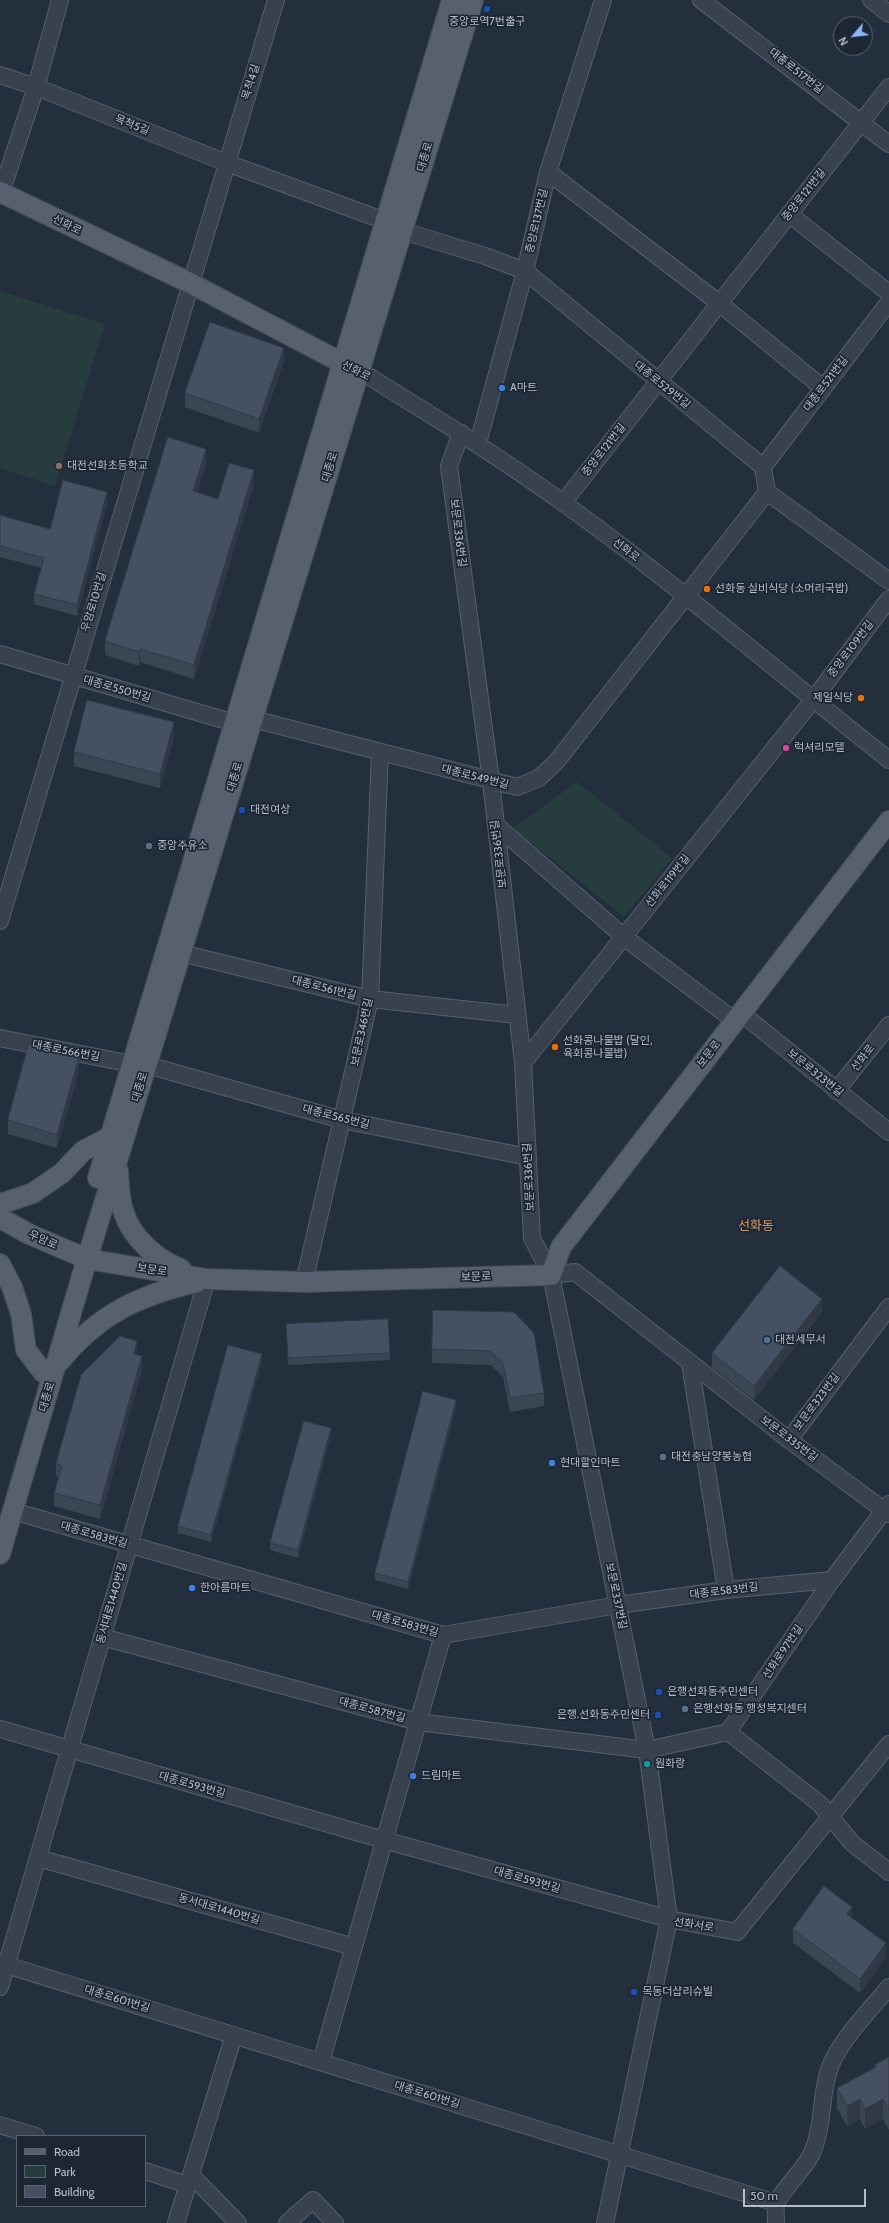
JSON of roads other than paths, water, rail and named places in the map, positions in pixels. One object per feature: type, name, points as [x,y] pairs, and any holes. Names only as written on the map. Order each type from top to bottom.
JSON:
[{"type":"main road","name":"대종로","points":[[0,1554],[4,1511],[49,1369],[81,1257],[110,1137],[140,1064],[181,953],[341,364],[452,0]]},
{"type":"main road","name":"대종로","points":[[81,1257],[117,1162],[140,1064],[243,721],[360,371],[473,0]]},
{"type":"main road","name":"선화로","points":[[1,193],[190,283],[341,364],[360,371]]},
{"type":"main road","name":"보문로","points":[[81,1257],[207,1279],[304,1282],[550,1275],[561,1247],[889,821]]},
{"type":"main road","points":[[0,1204],[33,1193],[62,1173],[83,1151],[110,1137]]},
{"type":"main road","points":[[117,1162],[119,1188],[124,1214],[141,1242],[167,1264],[207,1279]]},
{"type":"main road","name":"우암로","points":[[0,1218],[29,1234],[81,1257]]},
{"type":"main road","points":[[0,1264],[12,1286],[21,1314],[26,1350],[49,1369],[89,1331],[127,1304],[165,1289],[207,1279]]},
{"type":"street","points":[[1,193],[36,87],[60,0]]},
{"type":"street","name":"목척4길","points":[[190,283],[276,0]]},
{"type":"street","name":"중앙로137번길","points":[[478,443],[525,271],[548,172],[603,0]]},
{"type":"street","name":"대종로517번길","points":[[703,0],[889,144]]},
{"type":"street","points":[[871,0],[889,14]]},
{"type":"street","name":"목척5길","points":[[0,76],[36,87],[227,163]]},
{"type":"street","name":"중앙로121번길","points":[[563,502],[889,87]]},
{"type":"street","points":[[227,163],[385,221]]},
{"type":"street","points":[[548,172],[719,303],[823,388]]},
{"type":"street","points":[[789,214],[889,293]]},
{"type":"street","name":"대종로529번길","points":[[403,231],[486,256],[525,271],[763,467]]},
{"type":"street","name":"우암로10번길","points":[[0,921],[190,283]]},
{"type":"street","name":"대종로521번길","points":[[763,467],[889,302]]},
{"type":"street","name":"선화로","points":[[360,371],[478,443],[563,502],[685,596],[889,760]]},
{"type":"street","name":"보문로336번길","points":[[461,433],[449,466],[491,782],[518,1015],[523,1063],[532,1238],[550,1275]]},
{"type":"street","points":[[763,467],[767,492],[889,581]]},
{"type":"street","points":[[685,596],[767,492]]},
{"type":"street","name":"대종로549번길","points":[[243,721],[380,752],[491,782],[517,787],[539,778],[557,761],[685,596]]},
{"type":"street","name":"중앙로109번길","points":[[813,700],[889,599]]},
{"type":"street","name":"대종로550번길","points":[[0,654],[72,676],[243,721]]},
{"type":"street","name":"선화로119번길","points":[[523,1063],[813,700]]},
{"type":"street","name":"보문로346번길","points":[[304,1282],[370,999],[380,752]]},
{"type":"street","points":[[496,825],[624,937],[738,1017]]},
{"type":"street","name":"대종로561번길","points":[[181,953],[370,999],[518,1015]]},
{"type":"street","name":"보문로323번길","points":[[738,1017],[889,1132]]},
{"type":"street","name":"선화로","points":[[836,1091],[889,1025]]},
{"type":"street","name":"대종로566번길","points":[[0,1038],[140,1064]]},
{"type":"street","name":"대종로565번길","points":[[140,1064],[342,1120],[528,1157]]},
{"type":"street","name":"보문로335번길","points":[[550,1275],[575,1272],[789,1440],[887,1510]]},
{"type":"street","name":"보문로337번길","points":[[550,1275],[648,1750],[669,1919]]},
{"type":"street","name":"동서대로1440번길","points":[[0,1987],[3,1964],[38,1858],[207,1279]]},
{"type":"street","name":"보문로323번길","points":[[789,1440],[889,1307]]},
{"type":"street","points":[[690,1363],[726,1590]]},
{"type":"street","name":"선화로97번길","points":[[728,1732],[832,1580],[887,1510]]},
{"type":"street","name":"대종로583번길","points":[[4,1511],[129,1545],[443,1635],[618,1605],[726,1590],[832,1580]]},
{"type":"street","points":[[321,2062],[443,1635]]},
{"type":"street","name":"대종로587번길","points":[[102,1637],[418,1722],[648,1750],[728,1732]]},
{"type":"street","name":"대종로593번길","points":[[0,1729],[384,1840],[669,1919]]},
{"type":"street","points":[[728,1732],[820,1804],[852,1843],[889,1872]]},
{"type":"street","name":"선화서로","points":[[606,2223],[669,1919],[737,1932],[889,1744]]},
{"type":"street","name":"동서대로1440번길","points":[[38,1858],[354,1947]]},
{"type":"street","name":"대종로601번길","points":[[3,1964],[776,2203]]},
{"type":"street","points":[[776,2223],[776,2203],[803,2168],[811,2154],[819,2129],[823,2097],[832,2062],[854,2030],[889,1987]]},
{"type":"street","points":[[176,2223],[234,2035]]},
{"type":"street","points":[[0,2125],[33,2135]]},
{"type":"street","points":[[146,2171],[189,2180],[238,2223]]},
{"type":"street","points":[[287,2223],[313,2200],[335,2223]]},
{"type":"place","name":"중앙로역7번출구","points":[[487,9]]},
{"type":"place","name":"A마트","points":[[502,388]]},
{"type":"place","name":"대전선화초등학교","points":[[59,466]]},
{"type":"place","name":"선화동 실비식당 (소머리국밥)","points":[[707,589]]},
{"type":"place","name":"제일식당","points":[[861,698]]},
{"type":"place","name":"럭셔리모텔","points":[[786,748]]},
{"type":"place","name":"대전여상","points":[[242,810]]},
{"type":"place","name":"중앙주유소","points":[[149,846]]},
{"type":"place","name":"선화콩나물밥 (달인, 육회콩나물밥)","points":[[555,1047]]},
{"type":"place","name":"대전세무서","points":[[767,1340]]},
{"type":"place","name":"대전충남양봉농협","points":[[663,1457]]},
{"type":"place","name":"현대할인마트","points":[[552,1463]]},
{"type":"place","name":"한아름마트","points":[[192,1588]]},
{"type":"place","name":"은행선화동주민센터","points":[[659,1692]]},
{"type":"place","name":"은행선화동 행정복지센터","points":[[685,1709]]},
{"type":"place","name":"은행.선화동주민센터","points":[[658,1715]]},
{"type":"place","name":"원화랑","points":[[647,1764]]},
{"type":"place","name":"드림마트","points":[[413,1776]]},
{"type":"place","name":"목동더샵리슈빌","points":[[634,1992]]},
{"type":"district","name":"선화동","points":[[756,1226]]}]
